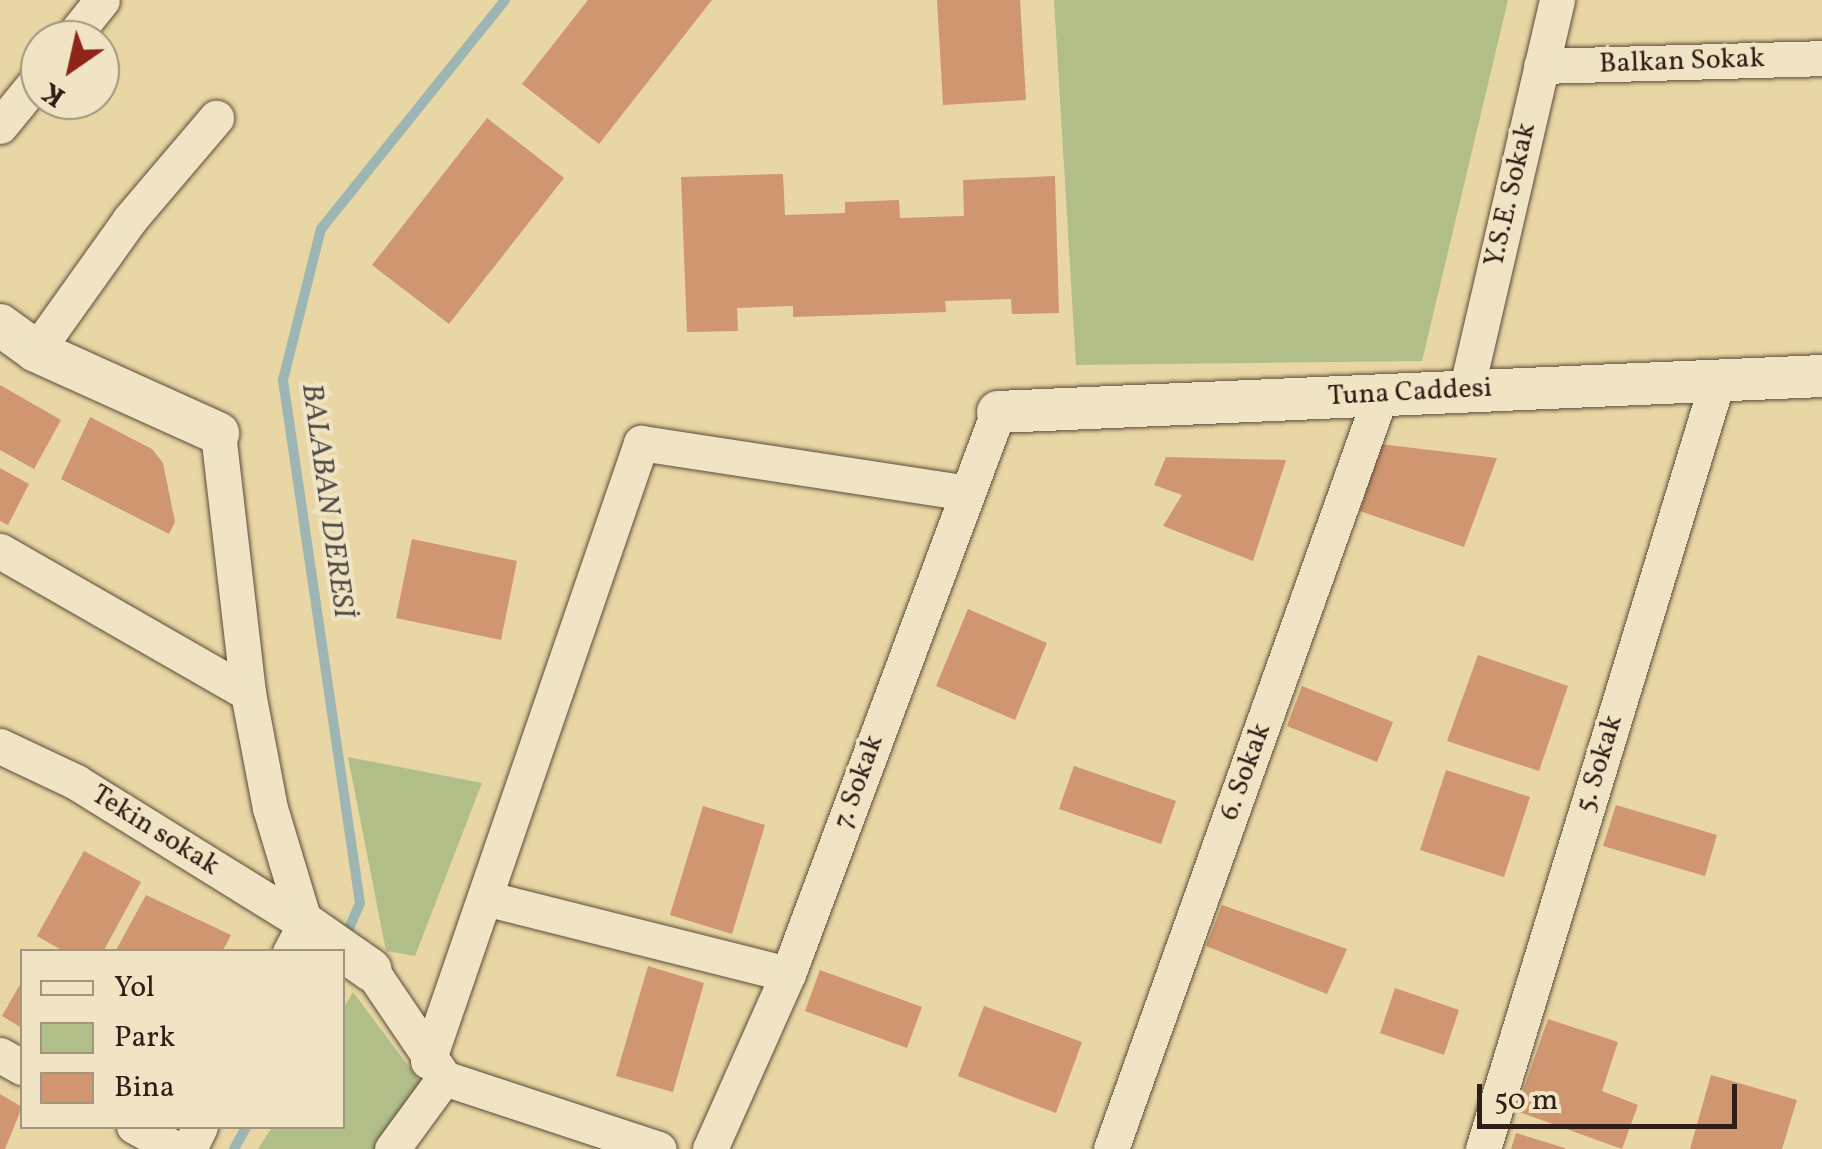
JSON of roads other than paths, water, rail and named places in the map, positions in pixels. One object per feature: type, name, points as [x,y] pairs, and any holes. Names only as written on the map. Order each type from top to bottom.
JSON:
[{"type":"street","points":[[86,20],[102,0]]},
{"type":"street","name":"Y.S.E. Sokak","points":[[1466,391],[1557,0]]},
{"type":"street","name":"Balkan Sokak","points":[[1542,66],[1822,58]]},
{"type":"street","points":[[0,126],[20,101]]},
{"type":"street","points":[[36,351],[130,219],[216,118]]},
{"type":"street","points":[[0,325],[36,351],[218,432],[248,693],[270,808],[298,938],[323,949]]},
{"type":"street","name":"Tuna Caddesi","points":[[998,412],[1822,376]]},
{"type":"street","name":"5. Sokak","points":[[1483,1149],[1718,379]]},
{"type":"street","name":"6. Sokak","points":[[1112,1149],[1380,394]]},
{"type":"street","name":"7. Sokak","points":[[710,1149],[788,974],[998,412]]},
{"type":"street","points":[[392,1149],[436,1070],[485,898],[641,443],[966,493]]},
{"type":"street","points":[[0,550],[248,693]]},
{"type":"street","name":"Tekin sokak","points":[[0,746],[76,782],[298,938]]},
{"type":"street","points":[[485,898],[788,974]]},
{"type":"street","points":[[345,959],[371,970],[436,1070],[658,1149]]},
{"type":"street","points":[[139,1129],[176,1149]]},
{"type":"waterway","name":"BALABAN DERESİ","points":[[344,940],[360,903],[283,380],[321,229],[505,0]]},
{"type":"waterway","name":"BALABAN DERESİ","points":[[234,1149],[245,1129]]}]
